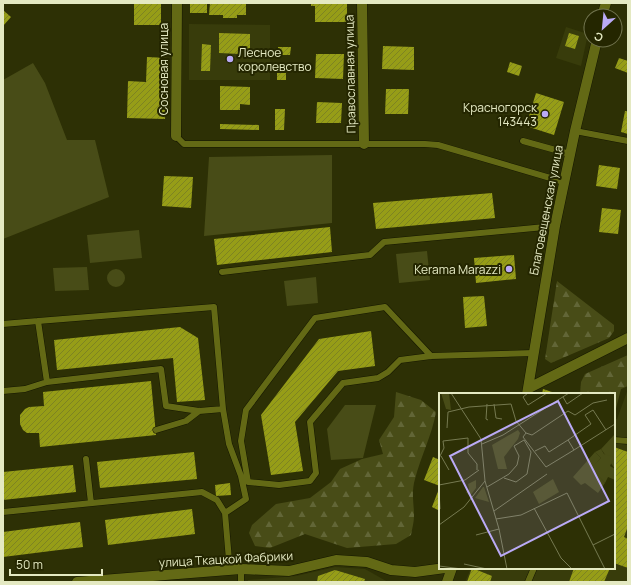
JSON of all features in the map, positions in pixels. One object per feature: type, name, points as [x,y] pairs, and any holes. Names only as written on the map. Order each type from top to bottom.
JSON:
[{"type":"street","name":"Сосновая улица","points":[[176,136],[177,3]]},
{"type":"street","name":"Православная улица","points":[[362,3],[364,144]]},
{"type":"street","name":"Благовещенская улица","points":[[528,391],[555,226],[575,131],[595,48]]},
{"type":"street","points":[[528,391],[628,338]]},
{"type":"street","name":"улица Ткацкой Фабрики","points":[[77,582],[241,569],[289,571],[336,560],[367,562],[391,570],[415,572],[439,569]]},
{"type":"street","points":[[447,582],[452,569]]},
{"type":"lane","points":[[575,131],[628,141]]},
{"type":"lane","points":[[176,136],[184,144],[438,145],[564,182]]},
{"type":"lane","points":[[523,141],[570,154]]},
{"type":"lane","points":[[222,272],[370,256],[384,242],[555,226]]},
{"type":"lane","points":[[3,324],[214,306],[223,409],[229,444],[241,476],[246,499],[225,512]]},
{"type":"lane","points":[[248,482],[241,441],[246,410],[315,318],[385,307],[431,356]]},
{"type":"lane","points":[[38,321],[47,382]]},
{"type":"lane","points":[[241,476],[248,482],[279,485],[310,481],[316,473],[310,422],[343,384],[378,378],[388,372],[400,360],[431,356],[534,353]]},
{"type":"lane","points":[[3,391],[25,389],[47,382],[161,369],[166,406],[199,411],[223,409]]},
{"type":"lane","points":[[156,430],[186,421],[199,411]]},
{"type":"lane","points":[[615,440],[628,441]]},
{"type":"lane","points":[[86,459],[91,502]]},
{"type":"lane","points":[[3,512],[202,492],[217,500],[225,512],[229,560],[241,569],[241,582]]},
{"type":"lane","points":[[528,582],[534,569]]},
{"type":"shaded area","name":"Лесное королевство","points":[[189,24],[270,25],[270,80],[189,80]]},
{"type":"shaded area","points":[[566,27],[583,32],[583,48],[585,48],[581,66],[556,58]]},
{"type":"shaded area","points":[[628,389],[628,582],[465,582],[471,569],[615,569],[615,419],[617,419]]},
{"type":"shaded area","points":[[335,567],[365,569],[388,582],[248,582],[248,580],[296,576]]},
{"type":"green space","points":[[33,63],[45,83],[67,140],[95,140],[109,197],[3,239],[3,80]]},
{"type":"green space","points":[[332,155],[332,223],[204,236],[209,157]]},
{"type":"green space","points":[[139,230],[142,258],[90,263],[87,235]]},
{"type":"green space","points":[[427,251],[430,280],[399,283],[396,254]]},
{"type":"green space","points":[[87,267],[89,290],[55,291],[53,268]]},
{"type":"green space","points":[[112,269],[120,269],[125,274],[123,285],[120,287],[112,287],[107,282],[107,274]]},
{"type":"green space","points":[[316,277],[318,303],[287,306],[284,281]]},
{"type":"green space","points":[[557,281],[614,325],[614,331],[609,338],[551,363],[545,359]]},
{"type":"green space","points":[[628,355],[628,386],[621,389],[615,412],[615,393],[580,393],[581,382],[585,374]]},
{"type":"green space","points":[[396,392],[421,400],[436,412],[432,429],[417,470],[414,484],[414,518],[411,535],[396,544],[347,548],[305,534],[270,548],[255,546],[249,533],[252,525],[276,504],[310,498],[331,482],[340,469],[362,459],[383,454],[379,440],[394,417]]},
{"type":"green space","points":[[345,405],[376,405],[363,458],[331,460],[327,429]]},
{"type":"building","points":[[134,3],[161,3],[161,25],[134,25]]},
{"type":"building","points":[[190,3],[207,3],[207,13],[190,13]]},
{"type":"building","points":[[210,3],[246,3],[246,15],[237,15],[237,18],[223,18],[223,15],[209,15]]},
{"type":"building","points":[[311,3],[347,4],[347,22],[315,22],[315,6],[311,6]]},
{"type":"building","points":[[3,10],[11,17],[3,26]]},
{"type":"building","points":[[219,33],[250,34],[250,51],[240,51],[240,54],[219,53]]},
{"type":"building","points":[[569,33],[579,36],[575,49],[565,46]]},
{"type":"building","points":[[202,44],[211,45],[210,71],[201,71]]},
{"type":"building","points":[[383,46],[414,47],[414,70],[382,69]]},
{"type":"building","points":[[278,47],[291,47],[290,55],[278,55]]},
{"type":"building","points":[[316,54],[344,54],[343,79],[315,78]]},
{"type":"building","points":[[147,57],[167,58],[165,119],[127,118],[128,81],[146,82]]},
{"type":"building","points":[[619,58],[628,61],[628,73],[615,68]]},
{"type":"building","points":[[510,62],[522,66],[519,76],[507,72]]},
{"type":"building","points":[[277,73],[286,73],[286,80],[277,80]]},
{"type":"building","points":[[220,86],[250,87],[250,105],[240,104],[240,110],[220,110]]},
{"type":"building","points":[[386,89],[409,89],[408,114],[385,114]]},
{"type":"building","name":"Красногорск 143443","points":[[536,93],[564,102],[554,135],[526,126]]},
{"type":"building","points":[[317,102],[342,103],[341,123],[316,123]]},
{"type":"building","points":[[275,109],[285,109],[284,130],[275,130]]},
{"type":"building","points":[[625,111],[628,111],[628,134],[621,132]]},
{"type":"building","points":[[220,124],[259,125],[259,130],[220,129]]},
{"type":"building","points":[[599,165],[620,168],[617,189],[596,186]]},
{"type":"building","points":[[164,176],[193,177],[191,208],[162,206]]},
{"type":"building","points":[[492,193],[495,218],[376,229],[373,203]]},
{"type":"building","points":[[602,208],[621,210],[618,234],[599,232]]},
{"type":"building","points":[[330,227],[332,252],[217,265],[214,239]]},
{"type":"building","points":[[514,255],[516,279],[476,283],[474,258]]},
{"type":"building","points":[[484,296],[487,326],[465,328],[463,297]]},
{"type":"building","points":[[180,327],[198,338],[205,400],[177,402],[173,358],[57,370],[54,340]]},
{"type":"building","points":[[371,331],[375,366],[338,371],[295,422],[303,471],[271,475],[261,415],[319,339]]},
{"type":"building","points":[[151,381],[156,435],[40,447],[39,433],[27,433],[23,430],[20,424],[20,415],[25,409],[29,407],[44,406],[43,392]]},
{"type":"building","points":[[543,389],[555,393],[542,393]]},
{"type":"building","points":[[615,447],[628,452],[628,526],[624,537],[628,539],[628,568],[615,563]]},
{"type":"building","points":[[194,452],[197,479],[100,488],[97,462]]},
{"type":"building","points":[[433,457],[439,460],[439,486],[424,480]]},
{"type":"building","points":[[73,465],[76,492],[3,500],[3,472]]},
{"type":"building","points":[[230,483],[231,495],[216,496],[215,485]]},
{"type":"building","points":[[439,489],[439,510],[432,507]]},
{"type":"building","points":[[192,509],[195,534],[108,545],[105,520]]},
{"type":"building","points":[[80,522],[83,547],[3,557],[3,532]]},
{"type":"building","points":[[472,569],[492,576],[490,582],[467,582]]},
{"type":"building","points":[[574,569],[610,569],[604,582],[569,582]]},
{"type":"building","points":[[335,570],[365,579],[364,582],[317,582],[318,576]]},
{"type":"place","name":"Лесное королевство","points":[[230,59]]},
{"type":"place","name":"Красногорск 143443","points":[[545,114]]},
{"type":"place","name":"Kerama Marazzi","points":[[509,269]]}]
